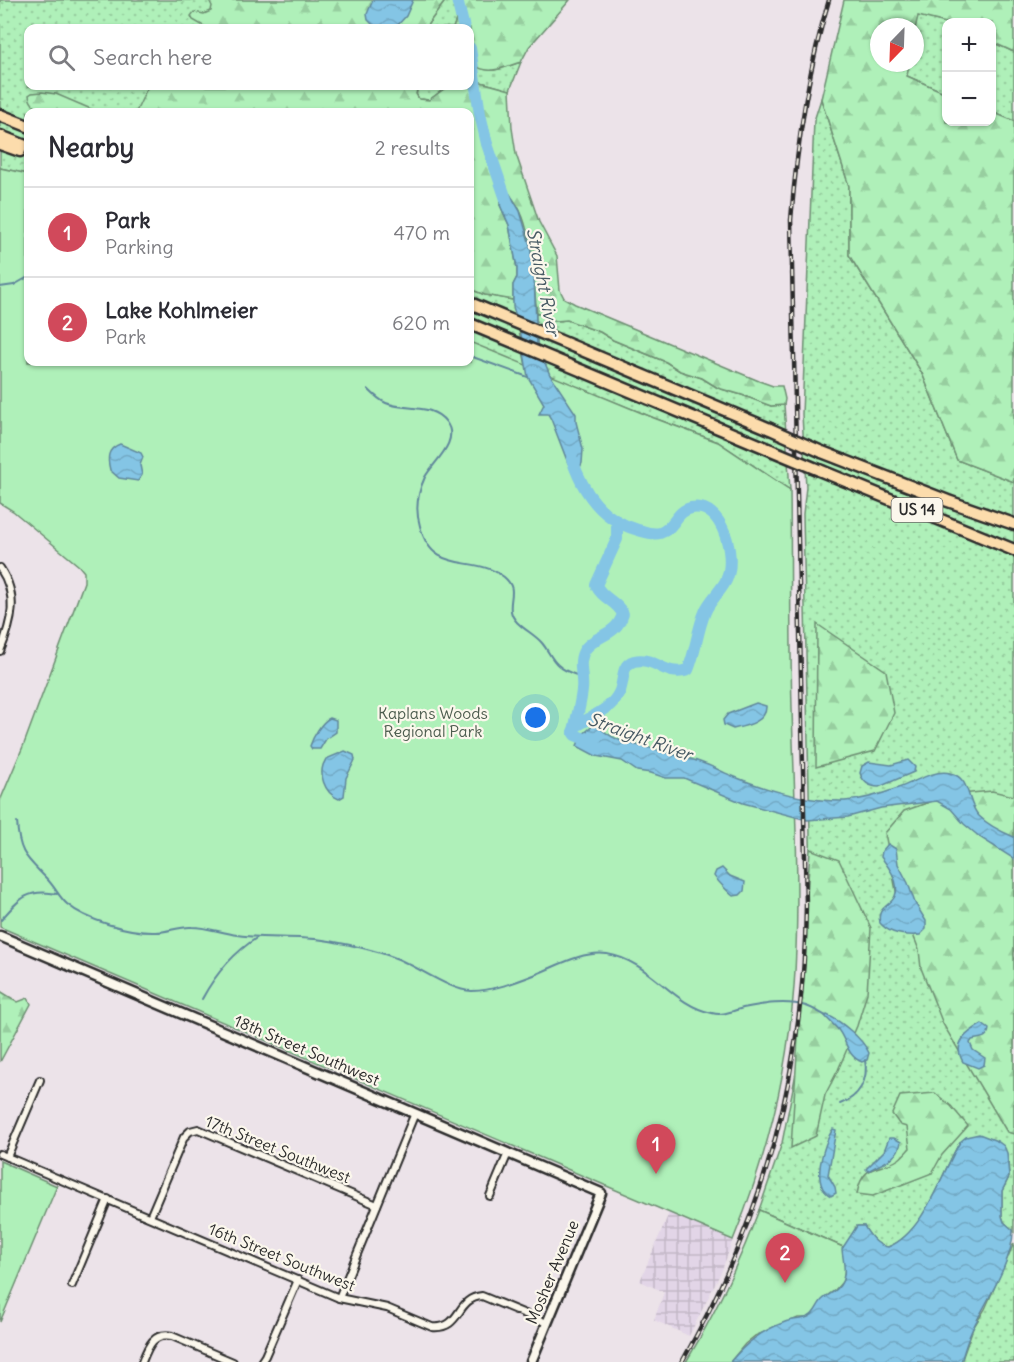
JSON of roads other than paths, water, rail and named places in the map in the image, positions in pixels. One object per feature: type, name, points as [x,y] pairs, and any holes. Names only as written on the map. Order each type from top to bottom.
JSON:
[{"type":"highway","points":[[0,115],[24,124]]},
{"type":"highway","points":[[0,136],[24,145]]},
{"type":"highway","points":[[0,144],[24,153]]},
{"type":"highway","name":"US 14","points":[[474,305],[822,452],[1014,524]]},
{"type":"highway","name":"US 14","points":[[474,326],[1013,549]]},
{"type":"street","points":[[0,568],[10,589],[13,607],[9,629],[0,651]]},
{"type":"street","name":"18th Street Southwest","points":[[0,936],[601,1193]]},
{"type":"street","points":[[8,1157],[40,1080]]},
{"type":"street","points":[[339,1298],[415,1113]]},
{"type":"street","name":"17th Street Southwest","points":[[150,1218],[184,1137],[190,1131],[198,1130],[377,1205]]},
{"type":"street","points":[[490,1196],[508,1153]]},
{"type":"street","name":"16th Street Southwest","points":[[0,1154],[339,1298],[387,1308],[432,1327],[439,1327],[454,1320],[465,1302],[482,1296],[547,1323]]},
{"type":"street","name":"Mosher Avenue","points":[[531,1362],[601,1193]]},
{"type":"street","points":[[72,1285],[108,1199]]},
{"type":"street","points":[[261,1362],[298,1280]]},
{"type":"street","points":[[142,1362],[150,1344],[158,1336],[163,1335],[172,1336],[233,1362]]},
{"type":"water","points":[[373,0],[413,0],[406,16],[399,24],[372,24],[367,14]]},
{"type":"water","points":[[504,189],[510,194],[520,211],[530,245],[537,344],[550,375],[576,414],[583,449],[582,463],[577,474],[568,463],[548,414],[539,414],[544,404],[528,377],[520,329],[513,307],[513,285],[517,277],[517,268],[509,225],[500,205]]},
{"type":"water","points":[[120,444],[141,453],[143,457],[140,465],[142,475],[138,481],[119,478],[110,470],[108,462],[110,451]]},
{"type":"water","points":[[756,703],[766,706],[759,720],[733,729],[724,725],[723,720],[728,714]]},
{"type":"water","points":[[330,718],[336,720],[336,732],[326,739],[320,749],[312,749],[310,746],[315,734]]},
{"type":"water","points":[[596,723],[603,731],[619,740],[696,761],[772,790],[801,797],[831,801],[858,799],[892,790],[937,773],[950,773],[962,780],[979,816],[995,828],[1014,837],[1014,859],[981,838],[951,809],[937,801],[881,808],[848,817],[807,820],[743,803],[684,778],[666,778],[637,771],[622,761],[596,756],[577,746],[581,736]]},
{"type":"water","points":[[345,751],[354,755],[355,760],[346,778],[344,796],[339,799],[326,787],[322,770],[326,759]]},
{"type":"water","points":[[908,760],[915,767],[914,772],[879,787],[867,783],[860,773],[862,766],[869,762],[891,765]]},
{"type":"water","points":[[888,844],[896,849],[898,864],[915,903],[926,921],[926,929],[920,935],[898,934],[888,930],[880,923],[882,910],[893,900],[896,891],[893,875],[881,857],[882,851]]},
{"type":"water","points":[[722,868],[730,876],[745,882],[744,891],[740,895],[733,896],[714,876],[716,871]]},
{"type":"water","points":[[827,1015],[857,1036],[869,1053],[867,1060],[862,1062],[853,1056],[839,1031],[825,1016]]},
{"type":"water","points":[[982,1024],[989,1029],[987,1035],[972,1040],[970,1043],[973,1050],[985,1058],[984,1065],[978,1068],[963,1062],[959,1049],[962,1039]]},
{"type":"water","points":[[833,1129],[836,1130],[828,1175],[836,1193],[831,1196],[821,1183],[820,1164]]},
{"type":"water","points":[[979,1134],[997,1141],[1004,1146],[1007,1153],[1009,1177],[1002,1191],[1002,1216],[1004,1222],[1013,1230],[1004,1268],[972,1330],[961,1362],[730,1362],[762,1333],[785,1322],[810,1316],[822,1300],[837,1289],[844,1275],[842,1249],[857,1226],[864,1226],[880,1245],[888,1247],[901,1240],[922,1216],[960,1142],[966,1137]]},
{"type":"water","points":[[889,1138],[901,1142],[896,1153],[868,1171],[866,1169],[884,1151]]},
{"type":"waterway","name":"Straight River","points":[[457,0],[463,24]]},
{"type":"waterway","name":"Straight River","points":[[474,74],[487,144],[509,208]]},
{"type":"waterway","points":[[0,287],[14,285],[24,279]]},
{"type":"waterway","points":[[474,357],[528,377]]},
{"type":"waterway","points":[[368,389],[386,403],[433,412],[440,416],[450,429],[448,444],[425,477],[419,495],[418,520],[426,542],[434,552],[444,558],[480,566],[504,577],[511,585],[511,611],[515,620],[542,643],[553,660],[561,667],[582,677]]},
{"type":"waterway","name":"Straight River","points":[[572,459],[588,494],[604,512],[614,519],[638,530],[657,534],[669,528],[686,510],[702,508],[711,513],[719,522],[730,557],[727,578],[705,612],[688,670],[673,671],[642,660],[630,663],[625,670],[619,693],[611,704],[575,727],[573,732],[575,735],[595,743]]},
{"type":"waterway","points":[[575,727],[582,690],[581,658],[583,653],[591,643],[616,627],[623,614],[596,585],[617,539],[617,521]]},
{"type":"waterway","points":[[17,822],[25,854],[64,901],[86,916],[122,928],[156,932],[198,927],[248,936],[331,941],[393,957],[454,987],[472,991],[512,983],[579,957],[607,954],[636,965],[684,1001],[712,1013],[724,1014],[743,1008],[783,1003],[806,1006],[826,1016]]},
{"type":"waterway","points":[[1,920],[13,906],[31,894],[57,894]]},
{"type":"waterway","points":[[202,999],[226,964],[258,937]]},
{"type":"waterway","points":[[840,1104],[852,1097],[861,1087],[864,1081],[865,1060]]},
{"type":"railway","points":[[682,1362],[711,1307],[736,1252],[757,1197],[788,1085],[804,967],[806,905],[791,220],[804,109],[829,0]]},
{"type":"place","name":"Park","points":[[656,1174]]},
{"type":"place","name":"Lake Kohlmeier","points":[[785,1283]]},
{"type":"park label","name":"Kaplans Woods Regional Park","points":[[433,722]]}]
